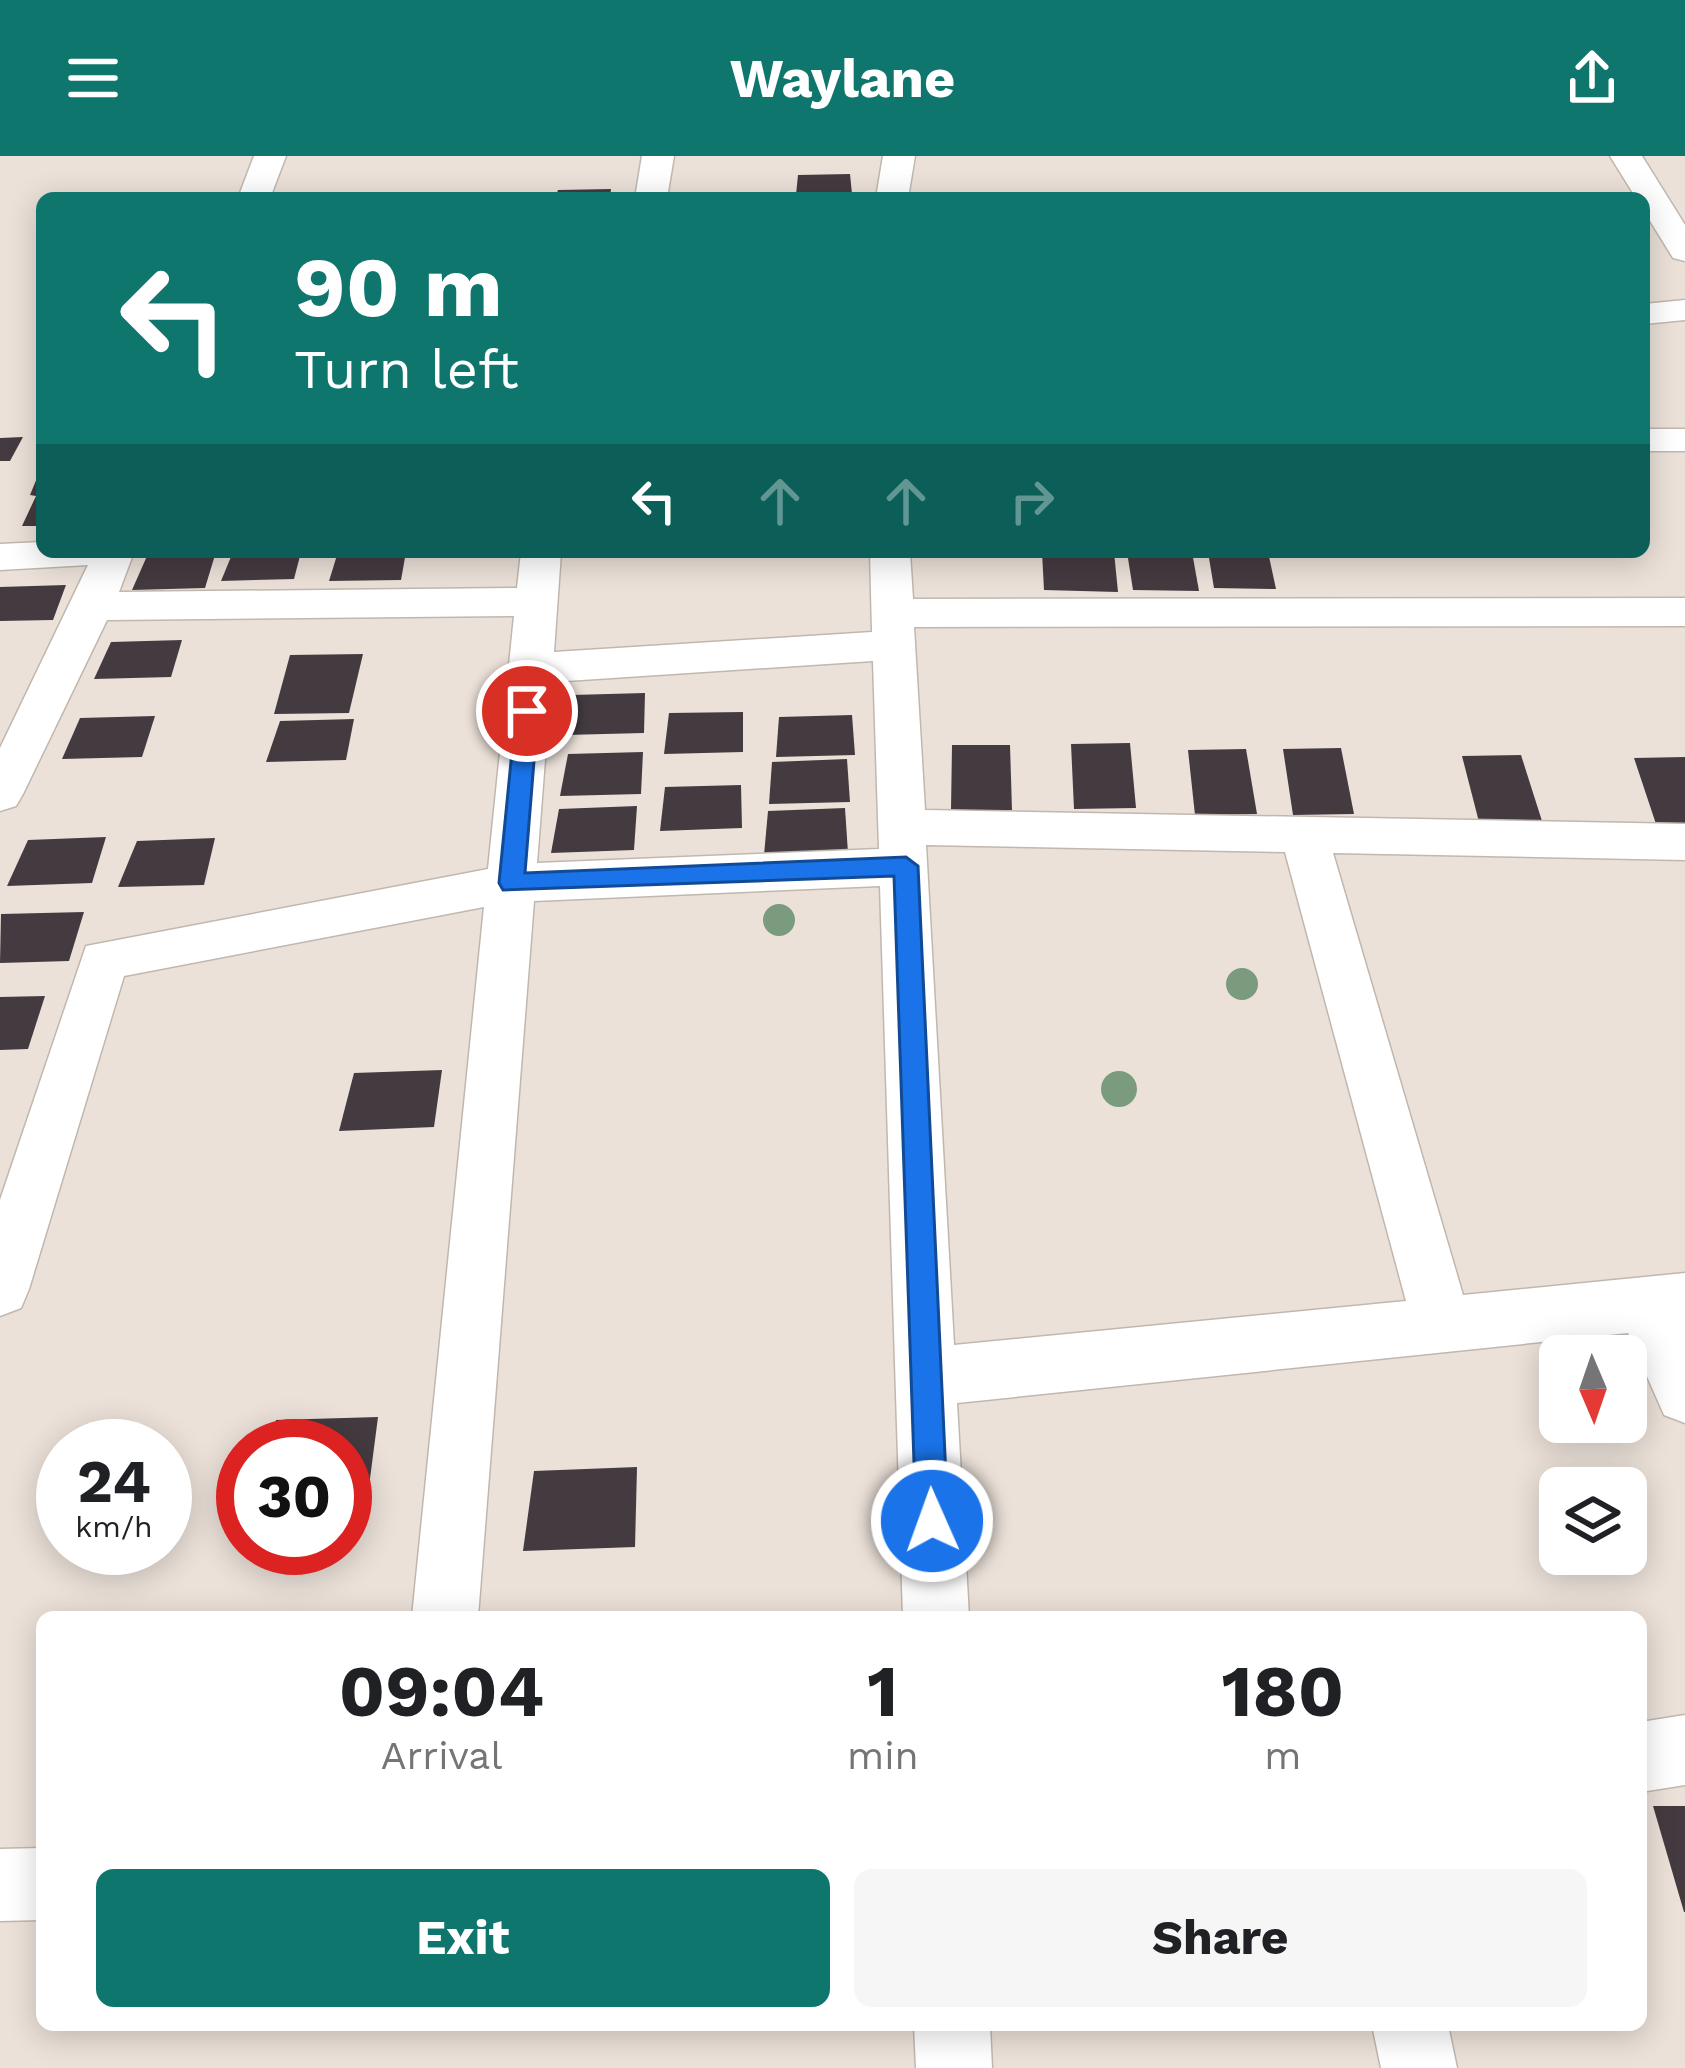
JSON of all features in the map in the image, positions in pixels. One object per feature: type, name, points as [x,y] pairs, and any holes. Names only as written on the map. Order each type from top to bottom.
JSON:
[{"type":"street","points":[[256,192],[270,156]]},
{"type":"street","points":[[652,192],[658,156]]},
{"type":"street","points":[[893,192],[899,156]]},
{"type":"street","points":[[1626,156],[1674,217],[1685,251]]},
{"type":"street","points":[[1650,313],[1685,310]]},
{"type":"street","points":[[1650,440],[1685,440]]},
{"type":"street","points":[[0,557],[36,555]]},
{"type":"street","points":[[5,774],[93,606],[112,558]]},
{"type":"street","points":[[890,558],[936,1611]]},
{"type":"street","points":[[93,606],[539,577],[446,1611]]},
{"type":"street","points":[[531,668],[892,629],[1685,612]]},
{"type":"street","points":[[1304,835],[1442,1324]]},
{"type":"street","points":[[0,1289],[104,959],[512,883],[905,846],[1304,835],[1685,842]]},
{"type":"street","points":[[926,1377],[1665,1302],[1685,1394]]},
{"type":"street","points":[[1647,1755],[1685,1750]]},
{"type":"street","points":[[0,1886],[36,1884]]},
{"type":"street","points":[[952,2031],[954,2068]]},
{"type":"street","points":[[1411,2031],[1419,2068]]},
{"type":"building","points":[[850,174],[852,192],[796,192],[798,175]]},
{"type":"building","points":[[611,189],[611,192],[558,190]]},
{"type":"building","points":[[23,437],[10,461],[0,461],[0,438]]},
{"type":"building","points":[[36,496],[36,526],[22,526]]},
{"type":"building","points":[[146,558],[214,558],[205,588],[132,590]]},
{"type":"building","points":[[231,558],[299,558],[294,579],[221,581]]},
{"type":"building","points":[[336,558],[405,558],[401,580],[329,581]]},
{"type":"building","points":[[1042,558],[1115,558],[1118,592],[1044,590]]},
{"type":"building","points":[[1128,558],[1193,558],[1199,591],[1133,590]]},
{"type":"building","points":[[1209,558],[1269,558],[1276,589],[1214,588]]},
{"type":"building","points":[[66,585],[53,620],[0,621],[0,587]]},
{"type":"building","points":[[182,640],[171,677],[94,679],[111,642]]},
{"type":"building","points":[[363,654],[349,713],[274,714],[290,655]]},
{"type":"building","points":[[645,693],[644,733],[565,735],[572,695]]},
{"type":"building","points":[[743,712],[743,752],[664,754],[669,713]]},
{"type":"building","points":[[852,715],[855,755],[776,757],[779,717]]},
{"type":"building","points":[[155,716],[142,757],[62,759],[80,718]]},
{"type":"building","points":[[354,719],[346,760],[266,762],[280,721]]},
{"type":"building","points":[[1130,743],[1136,808],[1074,809],[1071,744]]},
{"type":"building","points":[[952,745],[1010,745],[1012,810],[951,810]]},
{"type":"building","points":[[1341,748],[1354,814],[1293,815],[1283,749]]},
{"type":"building","points":[[1246,749],[1257,814],[1195,815],[1188,750]]},
{"type":"building","points":[[643,752],[641,794],[560,796],[568,754]]},
{"type":"building","points":[[1521,755],[1542,821],[1479,822],[1462,756]]},
{"type":"building","points":[[1685,757],[1685,824],[1656,824],[1634,758]]},
{"type":"building","points":[[847,759],[850,802],[769,804],[772,762]]},
{"type":"building","points":[[741,785],[742,828],[660,831],[665,787]]},
{"type":"building","points":[[637,806],[634,850],[551,853],[559,809]]},
{"type":"building","points":[[845,808],[848,853],[764,855],[768,811]]},
{"type":"building","points":[[106,837],[92,883],[7,886],[28,840]]},
{"type":"building","points":[[215,838],[204,885],[118,887],[137,841]]},
{"type":"building","points":[[84,912],[69,961],[0,963],[1,914]]},
{"type":"building","points":[[45,996],[28,1049],[0,1050],[0,997]]},
{"type":"building","points":[[442,1070],[434,1127],[339,1131],[354,1073]]},
{"type":"building","points":[[378,1417],[372,1463],[372,1419],[310,1419]]},
{"type":"building","points":[[637,1467],[635,1547],[523,1551],[534,1471]]},
{"type":"building","points":[[1653,1806],[1685,1806],[1685,1912],[1684,1912]]},
{"type":"route","points":[[527,711],[512,883],[906,866],[932,1521]]}]
